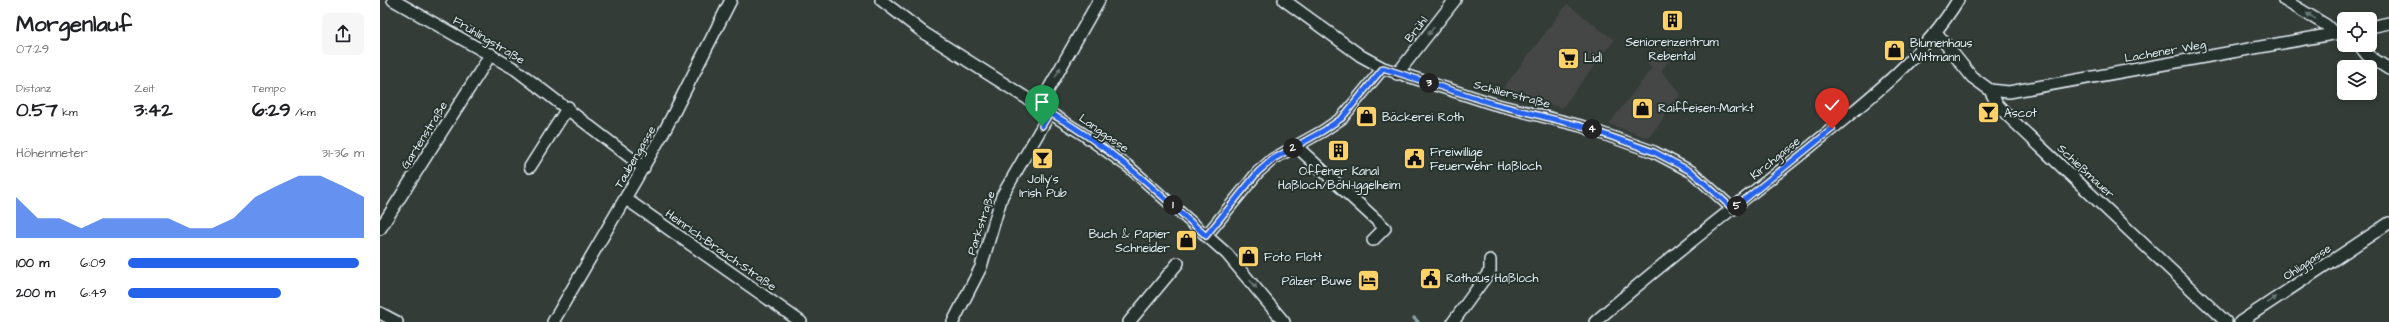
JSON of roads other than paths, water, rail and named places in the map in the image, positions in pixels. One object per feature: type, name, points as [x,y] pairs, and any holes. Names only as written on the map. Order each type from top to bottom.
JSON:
[{"type":"street","name":"Frühlingstraße","points":[[393,0],[491,54],[568,108],[644,168]]},
{"type":"street","name":"Taubengasse","points":[[553,322],[644,168],[681,101],[731,0]]},
{"type":"street","name":"Langgasse","points":[[881,0],[924,33],[1106,148],[1156,190],[1241,268],[1284,322]]},
{"type":"street","points":[[1039,106],[1099,0]]},
{"type":"street","name":"Schillerstraße","points":[[1284,0],[1361,56],[1383,68],[1397,74],[1494,104],[1581,126],[1654,152],[1692,172],[1733,209]]},
{"type":"street","name":"Brühl","points":[[1397,74],[1455,0]]},
{"type":"street","name":"Kirchgasse","points":[[1595,322],[1642,280],[1733,209],[1880,87],[1936,32],[1958,0]]},
{"type":"street","points":[[2284,0],[2337,31]]},
{"type":"street","points":[[2377,26],[2389,23]]},
{"type":"street","name":"Schießmauer","points":[[1936,32],[1972,77],[1990,90],[1997,104],[2009,117],[2226,322]]},
{"type":"street","name":"Lachener Weg","points":[[1990,90],[2009,92],[2337,34]]},
{"type":"street","points":[[2365,52],[2367,55],[2389,69]]},
{"type":"street","name":"Gartenstraße","points":[[380,229],[491,54]]},
{"type":"street","points":[[1206,236],[1258,172],[1273,159],[1342,118],[1383,68]]},
{"type":"street","points":[[530,167],[568,108]]},
{"type":"street","name":"Parkstraße","points":[[953,322],[981,267],[1002,196],[1050,113]]},
{"type":"street","points":[[1296,146],[1385,228],[1373,240]]},
{"type":"street","name":"Heinrich-Brauch-Straße","points":[[626,199],[801,322]]},
{"type":"street","name":"Ohliggasse","points":[[2240,322],[2389,223]]},
{"type":"street","points":[[1453,322],[1490,271],[1490,260]]},
{"type":"street","points":[[1129,322],[1178,263]]},
{"type":"street","points":[[380,313],[397,322]]},
{"type":"waterway","points":[[1414,318],[1418,322]]},
{"type":"place","name":"Seniorenzentrum Rebental","points":[[1672,21]]},
{"type":"place","name":"Blumenhaus Wittmann","points":[[1895,50]]},
{"type":"place","name":"Lidl","points":[[1569,58]]},
{"type":"place","name":"Raiffeisen-Markt","points":[[1642,108]]},
{"type":"place","name":"Ascot","points":[[1989,113]]},
{"type":"place","name":"Bäckerei Roth","points":[[1366,117]]},
{"type":"place","name":"Offener Kanal Haßloch/Böhl-Iggelheim","points":[[1339,150]]},
{"type":"place","name":"Jolly's Irish Pub","points":[[1043,158]]},
{"type":"place","name":"Freiwillige Feuerwehr Haßloch","points":[[1414,159]]},
{"type":"place","name":"Buch & Papier Schneider","points":[[1186,241]]},
{"type":"place","name":"Foto Flott","points":[[1249,257]]},
{"type":"place","name":"Rathaus Haßloch","points":[[1431,278]]},
{"type":"place","name":"Pälzer Buwe","points":[[1368,281]]}]
